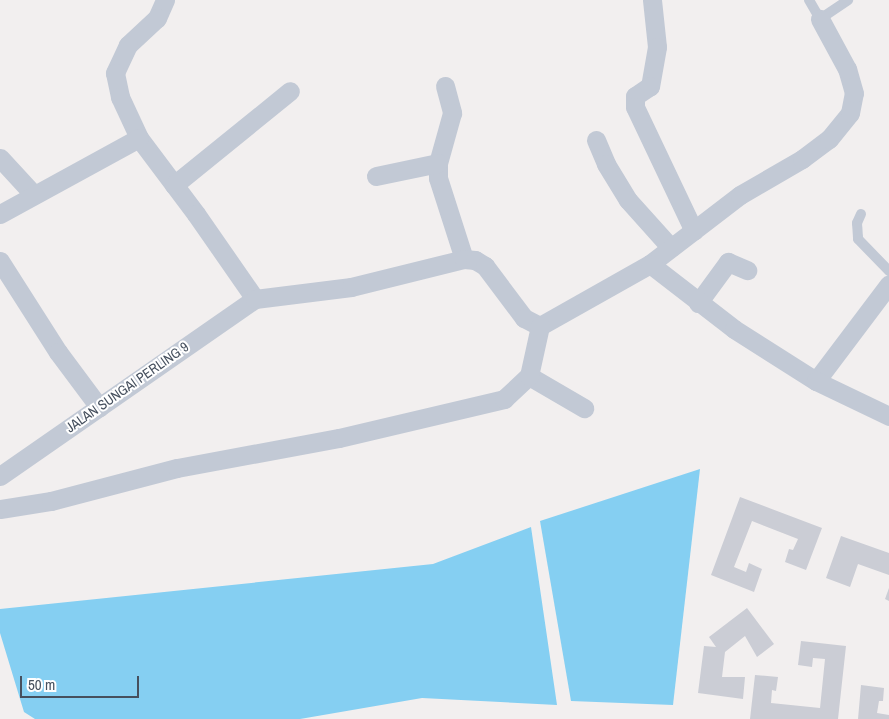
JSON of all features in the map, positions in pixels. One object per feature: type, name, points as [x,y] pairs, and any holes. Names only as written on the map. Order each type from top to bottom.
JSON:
[{"type":"street","points":[[165,0],[157,18],[128,45],[115,74],[120,98],[139,138],[255,299],[351,287],[464,259],[475,260],[485,266],[524,318],[540,326]]},
{"type":"street","points":[[652,0],[657,47],[650,86],[635,96],[635,107],[694,231]]},
{"type":"street","points":[[0,509],[51,500],[177,468],[339,438],[504,399],[530,376],[540,326],[650,264],[740,195],[802,159],[829,139],[850,113],[854,93],[847,69],[820,18]]},
{"type":"street","points":[[445,86],[452,113],[438,163],[438,178],[464,259]]},
{"type":"street","points":[[174,185],[290,91]]},
{"type":"street","points":[[0,214],[139,138]]},
{"type":"street","points":[[596,140],[606,164],[628,200],[671,248]]},
{"type":"street","points":[[0,158],[34,195]]},
{"type":"street","points":[[376,176],[438,163]]},
{"type":"street","points":[[0,261],[58,352],[99,407]]},
{"type":"street","points":[[698,303],[728,262],[747,270]]},
{"type":"street","points":[[650,264],[698,303],[816,381],[889,416]]},
{"type":"street","points":[[816,381],[889,284]]},
{"type":"street","name":"JALAN SUNGAI PERLING 9","points":[[0,476],[255,299]]},
{"type":"street","points":[[530,376],[584,408]]},
{"type":"lane","points":[[809,0],[820,18],[848,0]]},
{"type":"lane","points":[[862,214],[856,222],[858,239],[889,271]]},
{"type":"water","points":[[700,469],[673,705],[571,701],[540,521]]},
{"type":"water","points":[[531,527],[557,705],[422,698],[300,719],[35,719],[24,712],[0,633],[0,609],[433,564]]},
{"type":"building","points":[[740,497],[822,528],[806,570],[785,562],[789,549],[793,550],[798,539],[752,521],[734,567],[746,572],[749,563],[762,569],[754,592],[711,575]]},
{"type":"building","points":[[841,536],[889,553],[889,575],[858,564],[850,587],[826,578]]},
{"type":"building","points":[[889,588],[889,601],[885,599]]},
{"type":"building","points":[[747,608],[774,644],[757,657],[745,636],[725,652],[722,677],[745,677],[743,699],[698,693],[704,646],[716,647],[709,637]]},
{"type":"building","points":[[801,641],[846,646],[838,719],[750,719],[755,675],[778,677],[776,691],[772,690],[771,703],[820,708],[825,659],[813,658],[812,667],[798,665]]},
{"type":"building","points":[[861,685],[884,688],[883,701],[879,701],[877,713],[889,715],[889,719],[858,719]]}]
